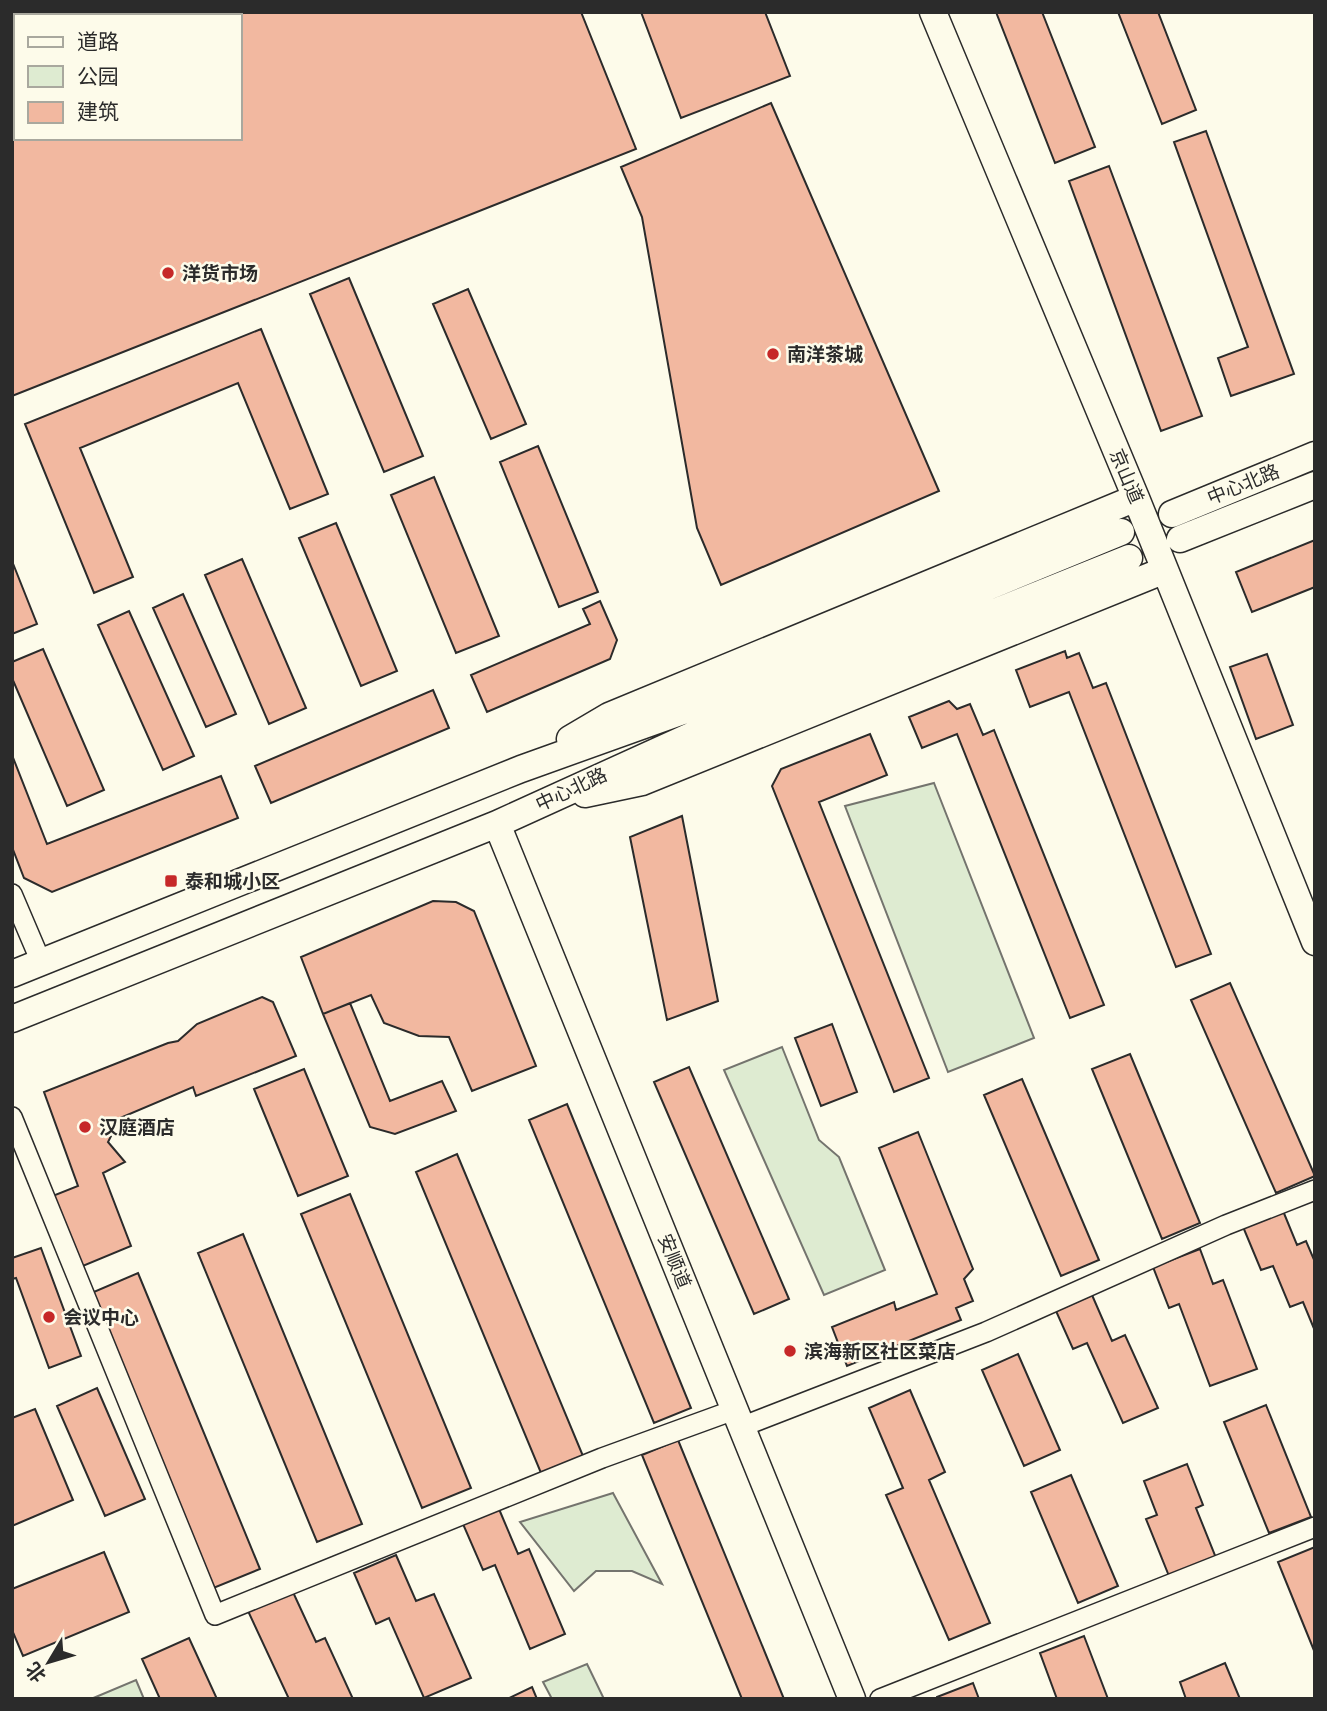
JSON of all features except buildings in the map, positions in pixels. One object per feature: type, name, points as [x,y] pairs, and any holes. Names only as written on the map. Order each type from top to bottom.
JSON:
[{"type":"street","name":"京山道","points":[[933,12],[1136,498],[1315,943]]},
{"type":"street","name":"中心北路","points":[[1172,514],[1315,455]]},
{"type":"street","name":"中心北路","points":[[1180,539],[1315,485]]},
{"type":"street","points":[[521,769],[609,716],[1136,498]]},
{"type":"street","name":"中心北路","points":[[12,974],[521,769],[708,702],[1121,533]]},
{"type":"street","name":"中心北路","points":[[12,1019],[497,824],[705,729],[1129,558]]},
{"type":"street","points":[[536,805],[642,782],[1165,570]]},
{"type":"street","name":"安顺道","points":[[497,824],[852,1699]]},
{"type":"street","points":[[12,894],[41,962]]},
{"type":"street","points":[[12,1117],[215,1615],[602,1458],[737,1419],[986,1332],[1226,1225],[1315,1190]]},
{"type":"street","points":[[880,1699],[1315,1527]]},
{"type":"green space","points":[[934,783],[1034,1038],[948,1072],[845,806]]},
{"type":"green space","points":[[782,1047],[819,1140],[839,1157],[885,1270],[824,1295],[724,1070]]},
{"type":"green space","points":[[613,1493],[662,1584],[632,1571],[596,1571],[574,1591],[520,1522]]},
{"type":"green space","points":[[587,1664],[604,1699],[552,1699],[543,1682]]},
{"type":"green space","points":[[136,1680],[144,1699],[91,1699]]},
{"type":"place","name":"洋货市场","points":[[168,273]]},
{"type":"place","name":"南洋茶城","points":[[773,354]]},
{"type":"place","name":"泰和城小区","points":[[171,881]]},
{"type":"place","name":"汉庭酒店","points":[[85,1127]]},
{"type":"place","name":"会议中心","points":[[49,1317]]},
{"type":"place","name":"滨海新区社区菜店","points":[[790,1351]]}]
